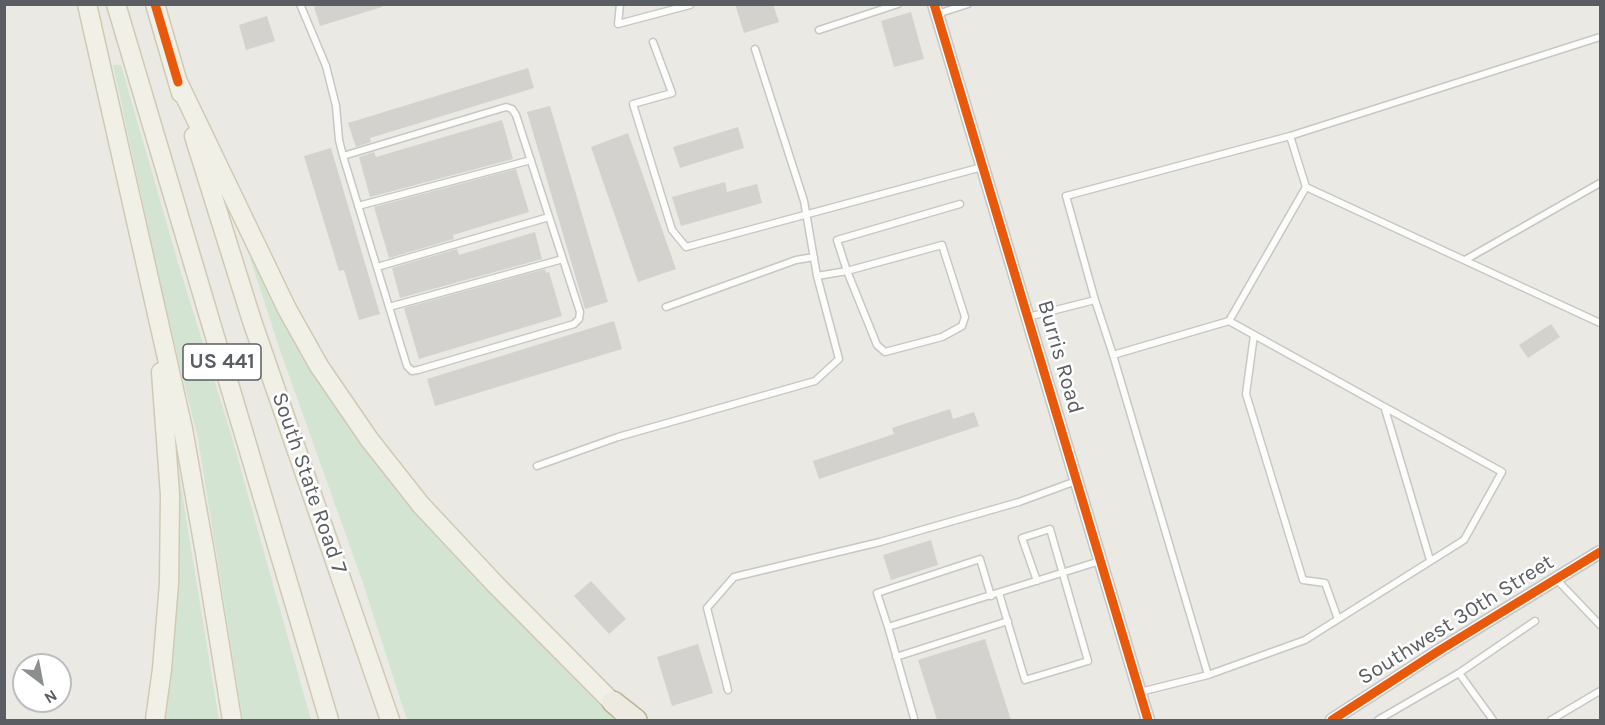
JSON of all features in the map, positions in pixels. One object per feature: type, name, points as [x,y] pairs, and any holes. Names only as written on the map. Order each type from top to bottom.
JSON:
[{"type":"highway","points":[[613,702],[636,720]]},
{"type":"main road","points":[[87,4],[185,440],[232,720]]},
{"type":"main road","name":"South State Road 7","points":[[116,4],[329,720]]},
{"type":"main road","name":"South State Road 7","points":[[154,4],[252,321],[390,720]]},
{"type":"main road","points":[[178,82],[287,309],[319,366],[369,439],[421,505],[495,584],[631,720]]},
{"type":"main road","points":[[154,720],[162,669],[169,583],[170,495],[156,304]]},
{"type":"street","name":"Burris Road","points":[[936,9],[1148,720]]},
{"type":"street","name":"Southwest 30th Street","points":[[1332,720],[1440,650],[1600,552]]},
{"type":"lane","points":[[300,4],[326,66],[336,106],[343,156],[407,366],[412,371],[418,370],[574,324],[579,319],[580,312],[516,115],[512,110],[506,107],[343,156]]},
{"type":"lane","points":[[620,4],[618,24],[690,5]]},
{"type":"lane","points":[[819,30],[898,4]]},
{"type":"lane","points":[[936,9],[968,4]]},
{"type":"lane","points":[[1208,675],[1066,196],[1290,136],[1600,37]]},
{"type":"lane","points":[[653,42],[672,93],[633,104],[672,230],[686,247],[983,167]]},
{"type":"lane","points":[[537,466],[618,437],[815,381],[839,359],[817,276],[804,201],[755,49]]},
{"type":"lane","points":[[1113,355],[1229,321],[1306,187],[1290,136]]},
{"type":"lane","points":[[358,206],[531,160]]},
{"type":"lane","points":[[1465,260],[1600,183]]},
{"type":"lane","points":[[1306,187],[1600,322]]},
{"type":"lane","points":[[817,276],[847,271],[942,245],[965,317],[962,326],[942,337],[885,352],[876,345],[847,271],[837,240],[960,204]]},
{"type":"lane","points":[[377,267],[549,217]]},
{"type":"lane","points":[[666,308],[796,260],[814,257]]},
{"type":"lane","points":[[389,307],[563,259]]},
{"type":"lane","points":[[1028,317],[1095,300]]},
{"type":"lane","points":[[1139,692],[1208,675],[1305,640],[1464,540],[1502,472],[1229,321]]},
{"type":"lane","points":[[1254,334],[1245,394],[1303,580],[1325,583],[1338,619]]},
{"type":"lane","points":[[1385,409],[1431,560]]},
{"type":"lane","points":[[728,690],[707,608],[734,577],[880,542],[1019,502],[1076,481]]},
{"type":"lane","points":[[999,593],[1025,680],[1088,662],[1050,529],[1022,538],[1037,581]]},
{"type":"lane","points":[[914,717],[877,594],[980,559],[991,596]]},
{"type":"lane","points":[[888,627],[1100,561]]},
{"type":"lane","points":[[1557,580],[1600,625]]},
{"type":"lane","points":[[896,657],[1008,621]]},
{"type":"lane","points":[[1378,720],[1459,673],[1535,621]]},
{"type":"lane","points":[[1459,673],[1493,720]]},
{"type":"lane","points":[[1551,720],[1600,691]]},
{"type":"green space","points":[[113,65],[121,65],[179,266],[231,434],[311,720],[243,720],[198,439],[162,292]]},
{"type":"green space","points":[[250,258],[255,258],[397,487],[435,535],[615,720],[407,720],[362,580],[282,356]]},
{"type":"green space","points":[[178,465],[219,720],[162,720],[174,466]]},
{"type":"building","points":[[321,4],[382,4],[382,7],[320,26],[314,7]]},
{"type":"building","points":[[735,4],[773,4],[779,22],[744,33]]},
{"type":"building","points":[[911,12],[924,59],[894,67],[881,21]]},
{"type":"building","points":[[267,16],[275,41],[246,50],[239,25]]},
{"type":"building","points":[[528,68],[534,88],[370,138],[371,142],[356,147],[348,123]]},
{"type":"building","points":[[550,106],[608,302],[585,309],[527,112]]},
{"type":"building","points":[[502,120],[513,159],[370,197],[359,157],[374,152],[376,157]]},
{"type":"building","points":[[738,127],[744,148],[680,168],[673,147]]},
{"type":"building","points":[[628,133],[676,269],[638,282],[591,147]]},
{"type":"building","points":[[331,148],[380,314],[359,320],[344,270],[339,271],[304,156]]},
{"type":"building","points":[[516,169],[529,212],[453,235],[454,239],[389,258],[374,207]]},
{"type":"building","points":[[725,182],[727,192],[757,184],[762,203],[681,226],[672,197]]},
{"type":"building","points":[[535,232],[542,259],[400,298],[392,268],[457,249],[459,255]]},
{"type":"building","points":[[545,269],[546,273],[549,272],[562,316],[419,359],[404,308]]},
{"type":"building","points":[[614,321],[622,349],[435,406],[427,379]]},
{"type":"building","points":[[1551,324],[1560,337],[1528,358],[1519,345]]},
{"type":"building","points":[[950,409],[953,419],[974,412],[979,426],[819,479],[813,461],[894,434],[892,428]]},
{"type":"building","points":[[931,540],[938,565],[891,580],[883,555]]},
{"type":"building","points":[[591,581],[626,619],[609,634],[574,596]]},
{"type":"building","points":[[985,639],[1011,720],[937,720],[918,660]]},
{"type":"building","points":[[698,644],[713,693],[672,706],[657,657]]},
{"type":"cycle path","points":[[155,4],[178,82]]},
{"type":"cycle path","points":[[934,4],[1148,720]]},
{"type":"cycle path","points":[[1332,720],[1440,650],[1600,552]]}]
